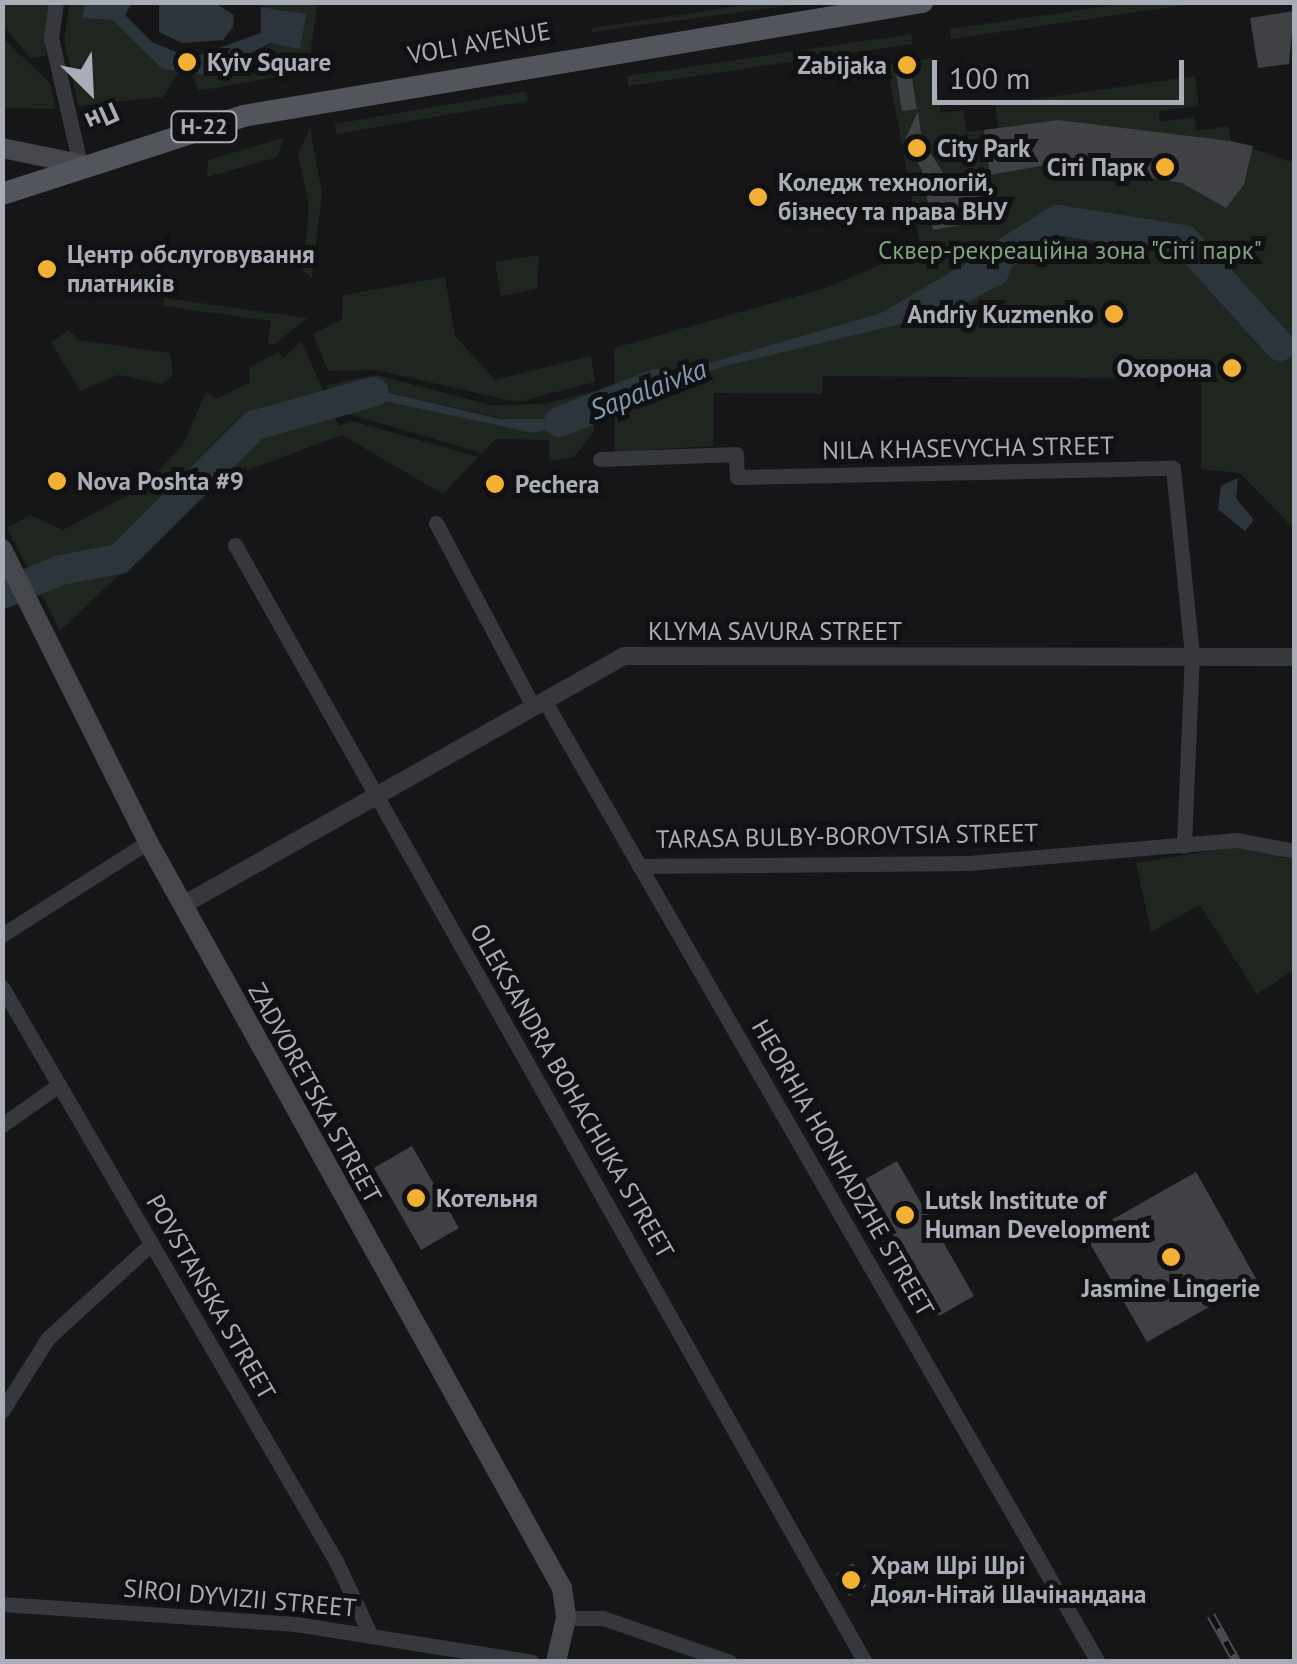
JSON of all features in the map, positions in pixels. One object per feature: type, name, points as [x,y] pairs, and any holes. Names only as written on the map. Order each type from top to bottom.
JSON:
[{"type":"main road","name":"VOLI AVENUE","points":[[2,194],[52,173],[242,116],[370,90],[907,4]]},
{"type":"main road","points":[[2,148],[80,164]]},
{"type":"main road","name":"ZADVORETSKA STREET","points":[[4,551],[148,842],[562,1588],[566,1618],[556,1662]]},
{"type":"street","points":[[56,2],[50,38],[80,164]]},
{"type":"street","name":"NILA KHASEVYCHA STREET","points":[[600,459],[736,454],[736,478],[1173,468],[1192,654]]},
{"type":"street","name":"HEORHIA HONHADZHE STREET","points":[[436,523],[539,703],[639,866],[1098,1662]]},
{"type":"street","name":"OLEKSANDRA BOHACHUKA STREET","points":[[235,545],[865,1662]]},
{"type":"street","points":[[1184,846],[1192,654]]},
{"type":"street","name":"KLYMA SAVURA STREET","points":[[184,904],[624,656],[1294,656]]},
{"type":"street","name":"TARASA BULBY-BOROVTSIA STREET","points":[[639,866],[969,862],[1237,840],[1294,852]]},
{"type":"street","points":[[2,935],[148,842]]},
{"type":"street","name":"POVSTANSKA STREET","points":[[2,987],[336,1560],[371,1636]]},
{"type":"street","points":[[2,1126],[60,1085]]},
{"type":"street","points":[[2,1411],[48,1338],[151,1244]]},
{"type":"street","name":"SIROI DYVIZII STREET","points":[[2,1604],[371,1636],[532,1662]]},
{"type":"street","points":[[566,1618],[602,1618],[730,1662]]},
{"type":"green space","points":[[276,2],[317,6],[308,71],[198,91],[192,73],[208,75],[260,52],[305,14],[261,7]]},
{"type":"green space","points":[[763,2],[808,3],[592,32],[592,28]]},
{"type":"green space","points":[[1134,2],[1199,3],[951,39],[950,29]]},
{"type":"green space","points":[[2,3],[50,3],[46,56],[30,58],[3,25]]},
{"type":"green space","points":[[70,3],[85,3],[83,18],[111,20],[162,69],[179,71],[163,97],[78,106],[64,39]]},
{"type":"green space","points":[[911,34],[913,44],[628,86],[627,76]]},
{"type":"green space","points":[[3,38],[50,83],[56,109],[3,108]]},
{"type":"green space","name":"Сквер-рекреаційна зона \"Сіті парк\"","points":[[932,58],[941,113],[963,110],[967,132],[998,128],[996,105],[1195,76],[1199,106],[1159,111],[1160,122],[1194,117],[1196,131],[1228,126],[1231,141],[1294,163],[1294,529],[1240,473],[1201,469],[1201,379],[823,376],[822,394],[714,393],[713,446],[615,452],[614,348],[825,288],[921,248],[887,65]]},
{"type":"green space","points":[[526,91],[528,101],[336,134],[335,124]]},
{"type":"green space","points":[[310,128],[322,193],[312,278],[303,271],[309,206],[298,154]]},
{"type":"green space","points":[[283,138],[278,157],[207,177],[208,160]]},
{"type":"green space","points":[[539,255],[537,289],[501,296],[495,262]]},
{"type":"green space","points":[[445,277],[455,336],[495,380],[591,356],[595,382],[517,402],[376,370],[328,371],[313,334],[342,319],[343,295]]},
{"type":"green space","points":[[164,298],[307,318],[274,345],[268,344],[271,321],[163,306]]},
{"type":"green space","points":[[69,330],[79,340],[170,353],[173,375],[162,384],[118,375],[80,391],[51,342]]},
{"type":"green space","points":[[301,341],[339,426],[352,421],[478,457],[443,494],[342,435],[218,481],[60,631],[7,528],[30,515],[63,530],[143,487],[183,445],[206,392],[217,399],[250,382],[249,368],[278,352],[283,359]]},
{"type":"green space","points":[[376,375],[491,405],[545,404],[594,391],[594,403],[552,419],[514,421],[364,387],[334,402],[327,385]]},
{"type":"green space","points":[[379,400],[533,433],[594,417],[594,432],[574,457],[549,461],[549,440],[496,439],[482,453],[339,411]]},
{"type":"green space","points":[[1235,847],[1294,860],[1294,970],[1257,994],[1200,905],[1151,932],[1136,863]]},
{"type":"water","points":[[85,3],[132,3],[125,15],[152,42],[181,54],[179,71],[162,69],[112,20],[82,18]]},
{"type":"water","points":[[159,3],[215,3],[234,15],[233,27],[223,40],[182,43],[159,32]]},
{"type":"water","points":[[261,7],[306,14],[300,49],[270,43],[209,75],[192,73],[194,57],[261,33]]},
{"type":"water","points":[[1028,227],[1006,282],[946,313],[725,366],[617,404],[618,390],[881,313]]},
{"type":"water","points":[[364,387],[501,419],[552,419],[594,403],[594,417],[533,433],[379,400],[339,411],[334,402]]},
{"type":"water","points":[[1238,478],[1236,498],[1254,520],[1245,531],[1218,509],[1221,486]]},
{"type":"building","points":[[1294,11],[1289,64],[1258,68],[1250,18]]},
{"type":"building","points":[[910,65],[917,109],[902,111],[895,67]]},
{"type":"building","name":"City Park","points":[[918,111],[922,140],[953,188],[977,184],[981,206],[959,225],[933,230],[922,170],[904,142]]},
{"type":"building","name":"Сіті Парк","points":[[1058,120],[1253,146],[1244,184],[1226,208],[1182,183],[1057,163],[990,175],[984,130]]},
{"type":"building","name":"Котельня","points":[[412,1146],[459,1228],[421,1250],[374,1168]]},
{"type":"building","name":"Lutsk Institute of Human Development","points":[[897,1161],[974,1296],[939,1316],[862,1181]]},
{"type":"building","name":"Jasmine Lingerie","points":[[1196,1172],[1257,1280],[1147,1342],[1085,1235]]},
{"type":"building","name":"Храм Шрі Шрі Доял-Нітай Шачінандана","points":[[853,1563],[866,1586],[849,1596],[836,1574]]},
{"type":"waterway","name":"Sapalaivka","points":[[999,257],[1058,220],[1184,240],[1280,346]]},
{"type":"waterway","name":"Sapalaivka","points":[[559,422],[656,384]]},
{"type":"waterway","name":"Sapalaivka","points":[[2,594],[61,570],[119,559],[255,425],[373,392]]},
{"type":"railway","points":[[1211,1615],[1237,1662]]},
{"type":"place","name":"Kyiv Square","points":[[187,62]]},
{"type":"place","name":"Zabijaka","points":[[907,65]]},
{"type":"place","name":"City Park","points":[[917,148]]},
{"type":"place","name":"Сіті Парк","points":[[1165,167]]},
{"type":"place","name":"Коледж технологій, бізнесу та права ВНУ","points":[[758,197]]},
{"type":"place","name":"Центр обслуговування платників","points":[[47,269]]},
{"type":"place","name":"Andriy Kuzmenko","points":[[1114,314]]},
{"type":"place","name":"Охорона","points":[[1232,368]]},
{"type":"place","name":"Nova Poshta #9","points":[[57,481]]},
{"type":"place","name":"Pechera","points":[[495,484]]},
{"type":"place","name":"Котельня","points":[[416,1198]]},
{"type":"place","name":"Lutsk Institute of Human Development","points":[[905,1215]]},
{"type":"place","name":"Jasmine Lingerie","points":[[1171,1257]]},
{"type":"place","name":"Храм Шрі Шрі Доял-Нітай Шачінандана","points":[[851,1580]]}]
